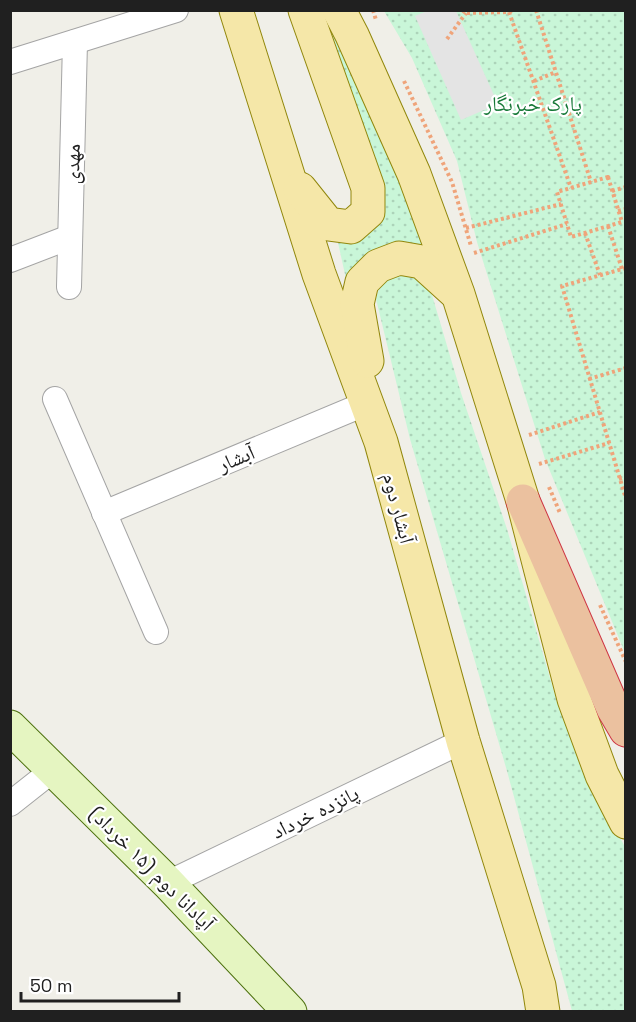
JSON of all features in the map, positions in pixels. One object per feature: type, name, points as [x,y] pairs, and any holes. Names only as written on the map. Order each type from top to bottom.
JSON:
[{"type":"highway","points":[[523,501],[613,708],[626,730]]},
{"type":"main road","name":"آبشار دوم","points":[[236,10],[319,274],[381,442],[463,741],[539,986],[543,1011]]},
{"type":"main road","points":[[288,174],[328,224],[351,226],[368,212],[368,188],[305,10]]},
{"type":"main road","points":[[339,10],[352,34],[414,174],[458,294],[523,501],[574,699],[602,776],[626,822]]},
{"type":"main road","points":[[381,442],[357,304],[362,282],[378,266],[399,258],[422,262],[458,294]]},
{"type":"main road","name":"آپادانا دوم (۱۵ خرداد)","points":[[10,727],[168,883],[290,1011]]},
{"type":"street","points":[[12,57],[75,42],[176,10]]},
{"type":"street","name":"مهدی","points":[[69,286],[75,42]]},
{"type":"street","points":[[10,260],[70,237]]},
{"type":"street","points":[[55,399],[156,632]]},
{"type":"street","name":"آبشار","points":[[104,513],[367,403]]},
{"type":"street","name":"پانزده خرداد","points":[[168,883],[463,741]]},
{"type":"street","points":[[10,804],[53,770]]},
{"type":"path","points":[[536,10],[591,182]]},
{"type":"path","points":[[447,39],[464,12],[512,11],[571,188]]},
{"type":"path","points":[[534,81],[556,72]]},
{"type":"path","points":[[608,177],[622,222],[571,237],[557,192],[591,182],[608,177]]},
{"type":"path","points":[[612,191],[626,187]]},
{"type":"path","points":[[466,228],[561,204]]},
{"type":"path","points":[[618,211],[626,209]]},
{"type":"path","points":[[474,253],[567,224]]},
{"type":"path","points":[[608,226],[624,269],[562,286],[626,499]]},
{"type":"path","points":[[585,233],[600,275]]},
{"type":"path","points":[[589,378],[626,368]]},
{"type":"path","points":[[529,435],[600,412]]},
{"type":"path","points":[[539,464],[609,443]]},
{"type":"path","points":[[619,479],[626,477]]},
{"type":"green space","points":[[321,11],[361,75],[430,252],[348,288],[337,238],[372,231]]},
{"type":"green space","name":"پارک خبرنگار","points":[[384,11],[625,11],[625,653],[545,459],[477,242],[457,161],[412,58]]},
{"type":"green space","points":[[396,274],[423,279],[432,295],[461,393],[507,529],[556,699],[587,776],[625,847],[625,1011],[572,1011],[507,771],[410,439],[376,299],[382,283]]},
{"type":"shaded area","points":[[427,11],[456,11],[498,104],[461,120],[415,16]]}]
